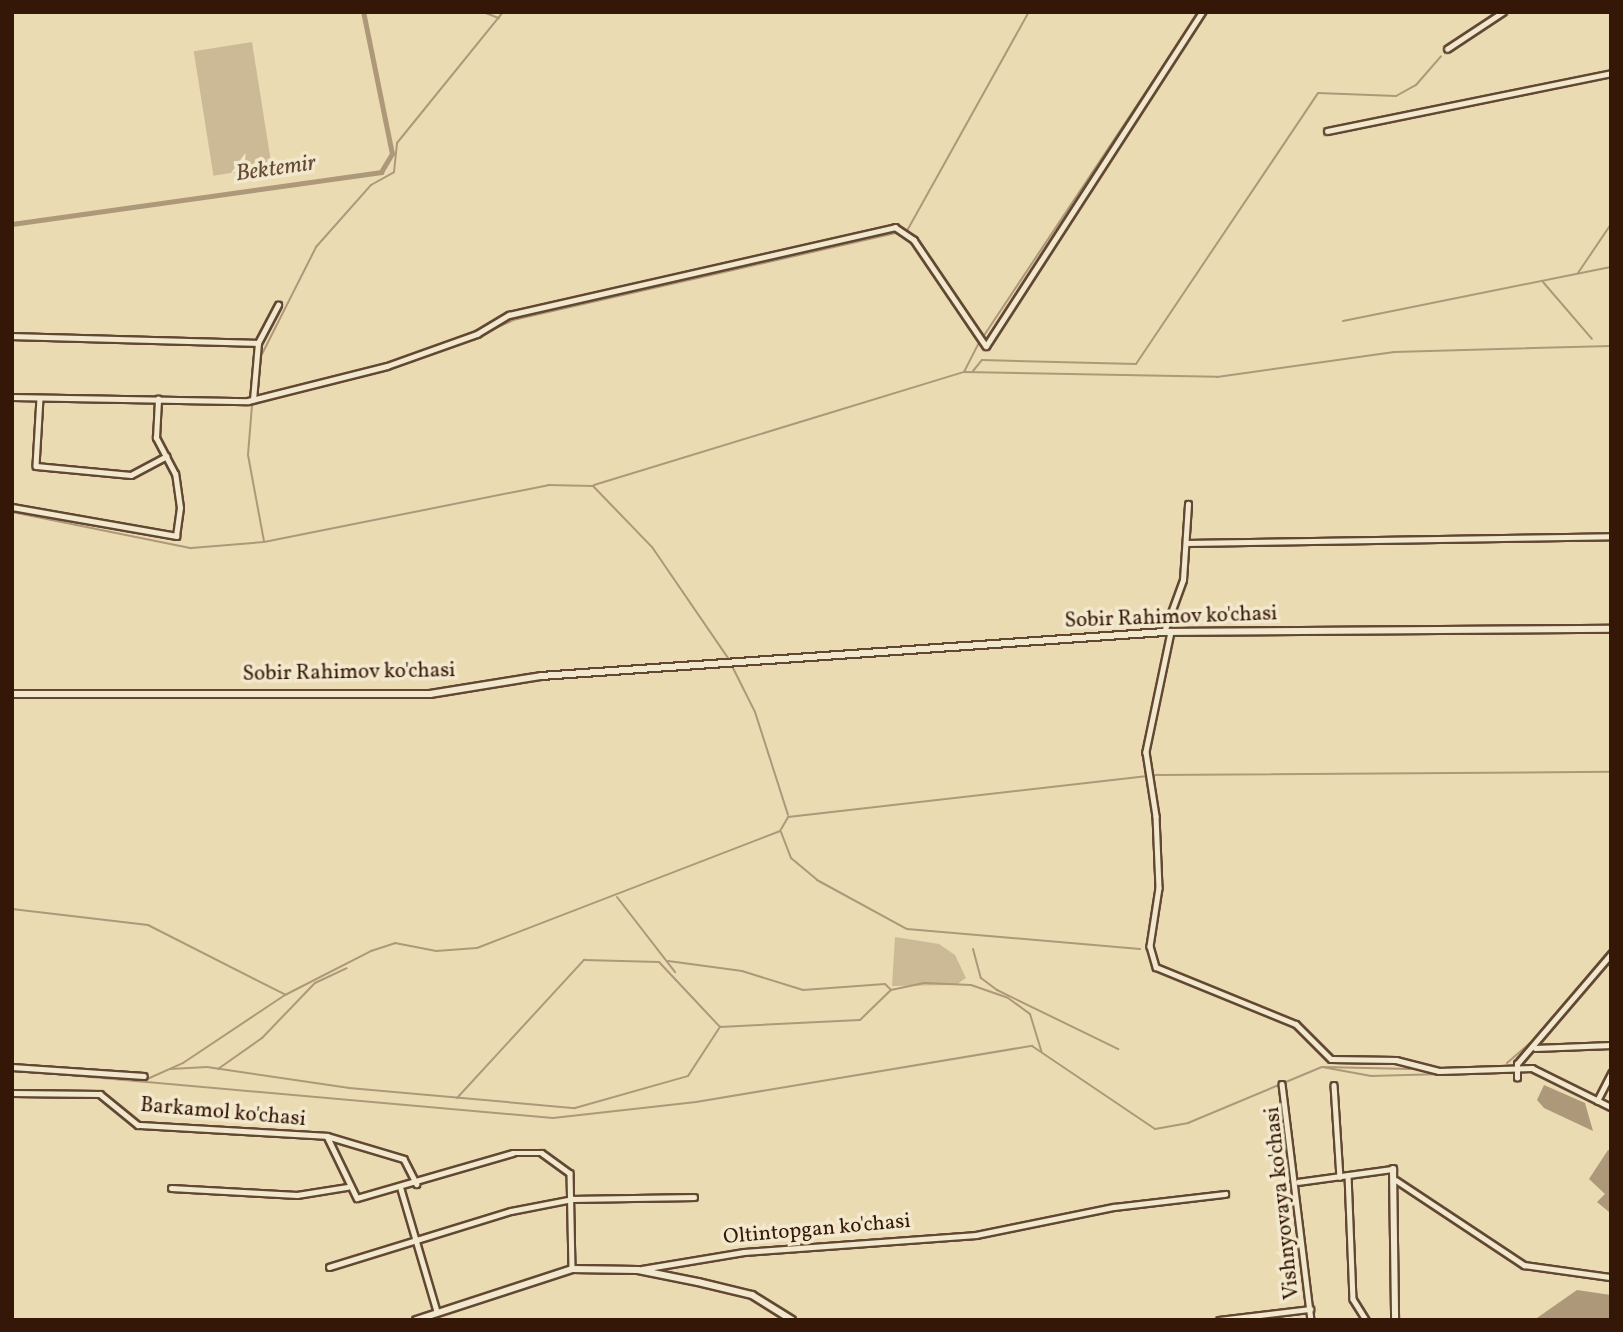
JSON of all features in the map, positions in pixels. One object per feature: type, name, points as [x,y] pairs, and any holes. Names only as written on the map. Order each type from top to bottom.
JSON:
[{"type":"street","points":[[12,397],[251,400],[387,366],[477,334],[509,315],[895,227],[914,240],[986,346],[1202,12]]},
{"type":"street","points":[[1447,49],[1503,12]]},
{"type":"street","points":[[1327,131],[1611,73]]},
{"type":"street","points":[[251,400],[258,343],[278,305]]},
{"type":"street","points":[[12,336],[258,343]]},
{"type":"street","points":[[40,398],[36,466],[131,475],[166,456]]},
{"type":"street","points":[[12,506],[176,536],[180,508],[166,456],[156,438],[158,399]]},
{"type":"street","points":[[1188,505],[1188,543],[1183,580],[1167,632],[1147,777],[1159,888],[1150,950],[1161,971],[1296,1024],[1331,1059],[1396,1060],[1440,1071],[1515,1069],[1548,1072],[1611,1107]]},
{"type":"street","points":[[1188,543],[1611,536]]},
{"type":"street","name":"Sobir Rahimov ko'chasi","points":[[12,694],[430,694],[541,676],[1167,632],[1611,629]]},
{"type":"street","points":[[1515,1069],[1611,954]]},
{"type":"street","points":[[1534,1048],[1611,1045]]},
{"type":"street","points":[[12,1067],[144,1076]]},
{"type":"street","points":[[1515,1069],[1517,1078]]},
{"type":"street","points":[[1597,1101],[1611,1073]]},
{"type":"street","name":"Vishnyovaya ko'chasi","points":[[1282,1084],[1298,1182],[1311,1320]]},
{"type":"street","points":[[1334,1085],[1340,1177]]},
{"type":"street","name":"Barkamol ko'chasi","points":[[12,1093],[100,1094],[138,1125],[327,1136],[347,1187]]},
{"type":"street","points":[[327,1136],[404,1159],[417,1184]]},
{"type":"street","points":[[172,1188],[297,1195],[347,1187],[357,1198],[401,1189],[513,1153],[542,1153],[570,1173],[573,1199],[572,1269]]},
{"type":"street","points":[[1298,1182],[1392,1169],[1396,1180],[1524,1265],[1611,1277]]},
{"type":"street","points":[[1348,1175],[1353,1299],[1366,1320]]},
{"type":"street","points":[[1395,1320],[1390,1194],[1396,1180]]},
{"type":"street","points":[[401,1189],[437,1311]]},
{"type":"street","name":"Oltintopgan ko'chasi","points":[[416,1320],[572,1269],[638,1270],[744,1252],[976,1235],[1114,1207],[1225,1194]]},
{"type":"street","points":[[329,1267],[511,1211],[573,1199],[694,1197]]},
{"type":"street","points":[[638,1270],[752,1295],[792,1320]]},
{"type":"street","points":[[1219,1320],[1311,1309]]},
{"type":"shaded area","points":[[252,42],[272,166],[213,176],[194,51]]},
{"type":"shaded area","points":[[895,937],[939,944],[955,955],[966,978],[956,985],[892,986]]},
{"type":"shaded area","points":[[1544,1085],[1585,1103],[1593,1131],[1544,1108],[1537,1100]]},
{"type":"shaded area","points":[[1608,1150],[1611,1151],[1609,1212],[1597,1202],[1605,1194],[1589,1179]]},
{"type":"shaded area","points":[[1577,1290],[1611,1295],[1611,1320],[1534,1320]]},
{"type":"waterway","name":"Bektemir","points":[[12,224],[381,172],[392,154],[363,12]]},
{"type":"waterway","points":[[483,12],[499,18]]},
{"type":"waterway","points":[[258,362],[316,247],[371,185],[394,172],[397,143],[503,12]]},
{"type":"waterway","points":[[908,229],[1029,12]]},
{"type":"waterway","points":[[983,337],[1199,12]]},
{"type":"waterway","points":[[973,371],[982,360],[1136,364],[1318,93],[1396,96],[1416,85],[1441,56]]},
{"type":"waterway","points":[[1578,273],[1611,224]]},
{"type":"waterway","points":[[480,335],[513,320],[899,232]]},
{"type":"waterway","points":[[1343,321],[1611,267]]},
{"type":"waterway","points":[[1543,282],[1592,339]]},
{"type":"waterway","points":[[414,359],[475,337]]},
{"type":"waterway","points":[[594,485],[964,372],[978,344]]},
{"type":"waterway","points":[[964,372],[1217,377],[1394,352],[1611,346]]},
{"type":"waterway","points":[[252,405],[341,380]]},
{"type":"waterway","points":[[251,399],[252,384]]},
{"type":"waterway","points":[[252,405],[248,455],[264,541]]},
{"type":"waterway","points":[[12,512],[191,548],[264,542],[548,485],[593,486],[652,547],[730,661]]},
{"type":"waterway","points":[[732,666],[755,712],[788,815]]},
{"type":"waterway","points":[[145,1080],[183,1063],[285,995],[371,951],[395,943],[436,951],[477,948],[780,831],[788,817],[1159,775],[1611,772]]},
{"type":"waterway","points":[[781,832],[791,858],[817,880],[907,929],[1140,949]]},
{"type":"waterway","points":[[617,897],[675,972]]},
{"type":"waterway","points":[[12,909],[148,925],[284,994]]},
{"type":"waterway","points":[[1507,1063],[1535,1039],[1611,948]]},
{"type":"waterway","points":[[973,949],[981,978],[997,990],[1118,1049]]},
{"type":"waterway","points":[[457,1098],[584,960],[659,962],[719,1026]]},
{"type":"waterway","points":[[668,961],[742,971],[803,990],[885,984],[891,990]]},
{"type":"waterway","points":[[218,1069],[262,1038],[315,983],[347,968]]},
{"type":"waterway","points":[[170,1069],[207,1067],[349,1088],[575,1108],[688,1076],[720,1027],[860,1020],[891,990],[925,983],[971,985],[1008,998],[1030,1014],[1041,1051]]},
{"type":"waterway","points":[[12,1070],[553,1118],[696,1102],[1032,1046],[1155,1129],[1188,1123],[1322,1067],[1371,1076],[1515,1072]]},
{"type":"waterway","points":[[1323,1067],[1410,1069]]},
{"type":"waterway","points":[[1520,1072],[1536,1072]]},
{"type":"waterway","points":[[1559,1084],[1611,1112]]}]
